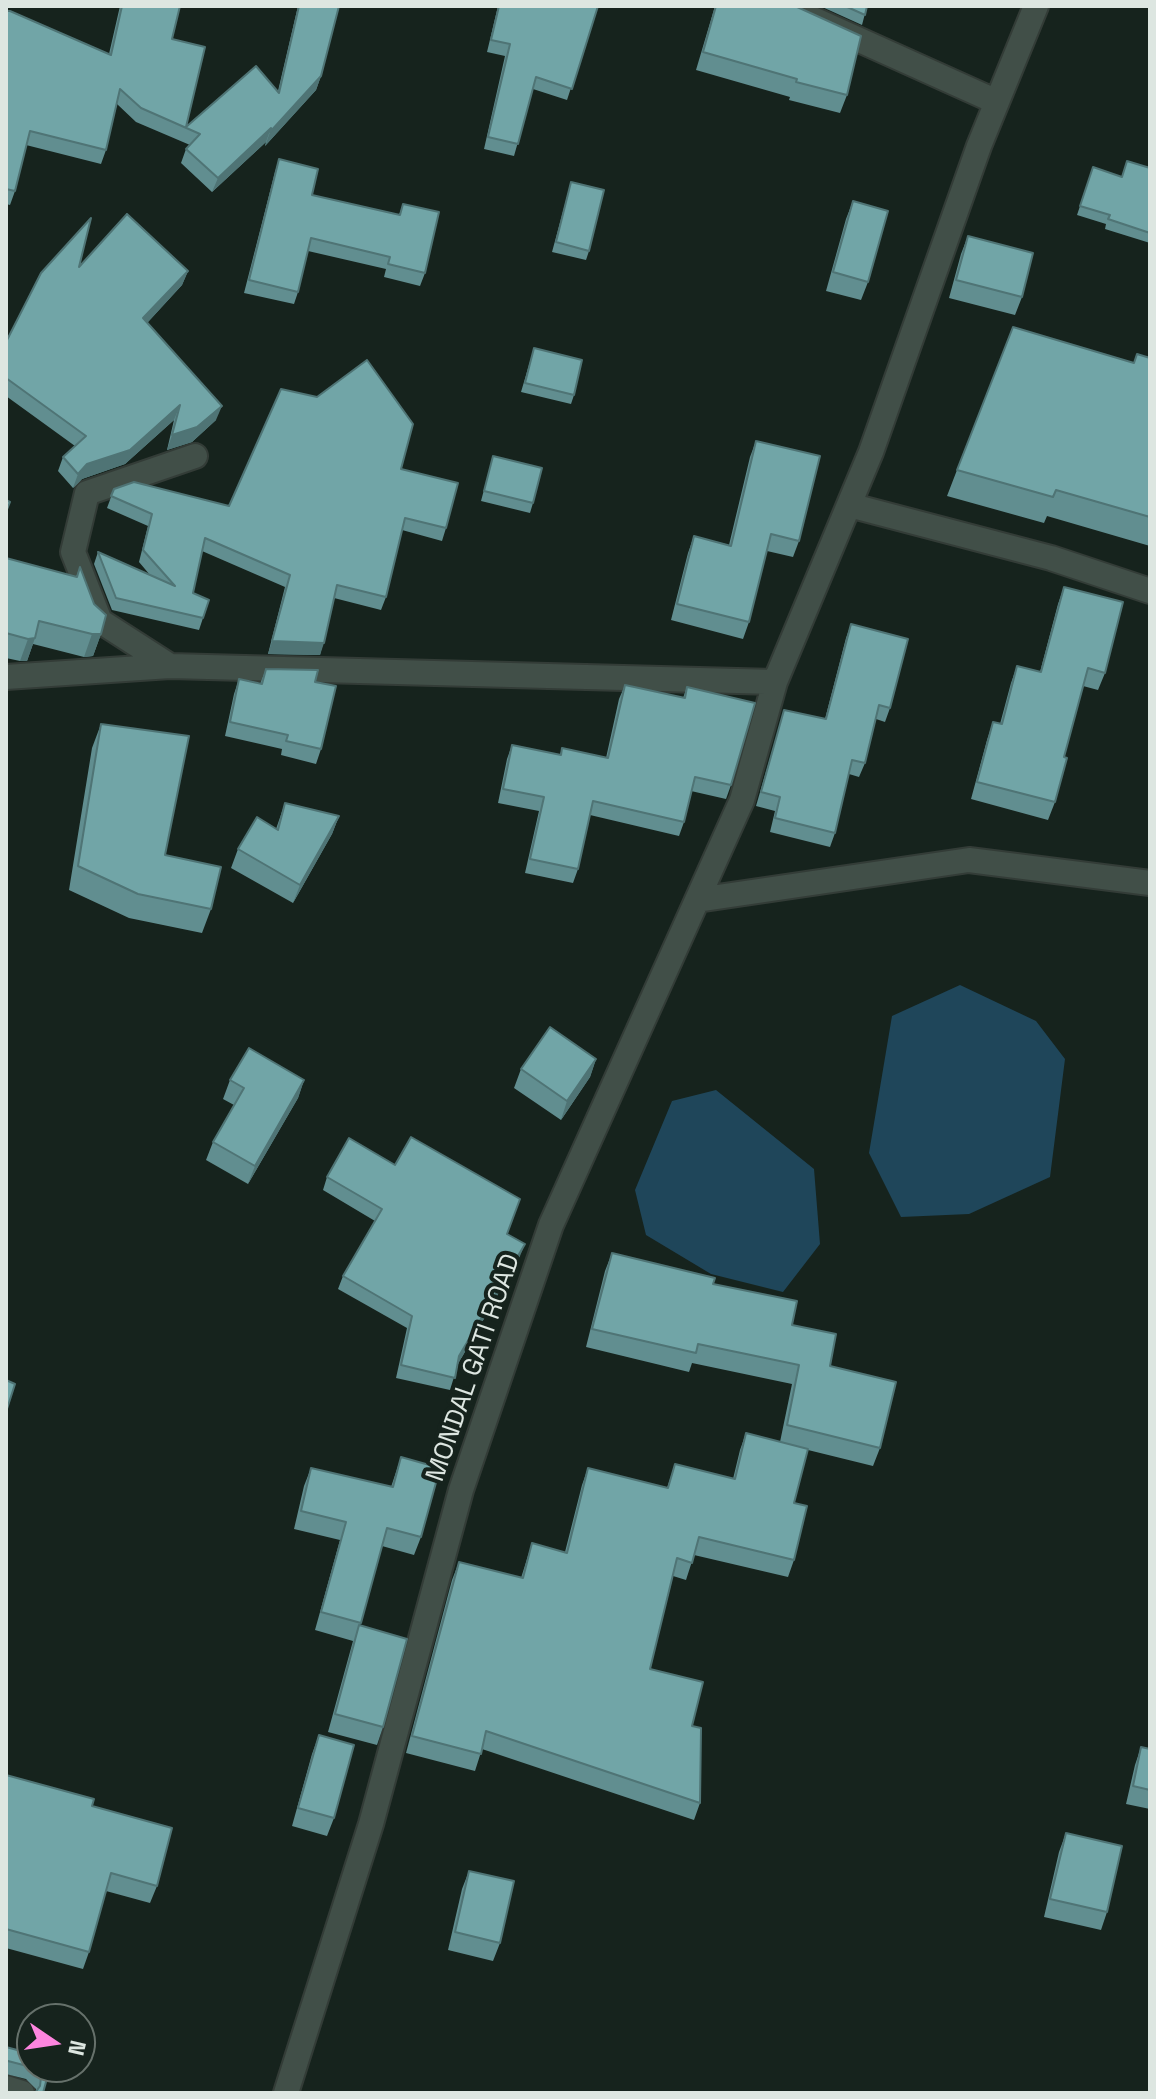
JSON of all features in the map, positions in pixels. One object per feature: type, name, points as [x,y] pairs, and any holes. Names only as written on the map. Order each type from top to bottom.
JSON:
[{"type":"street","points":[[784,6],[997,102]]},
{"type":"street","name":"MONDAL GATI ROAD","points":[[286,2093],[371,1824],[461,1490],[551,1225],[742,800],[775,682],[849,505],[997,102],[1036,6]]},
{"type":"street","points":[[170,666],[100,621],[73,552],[87,493],[195,456]]},
{"type":"street","points":[[849,505],[1051,558],[1150,591]]},
{"type":"street","points":[[6,677],[170,666],[775,682]]},
{"type":"street","points":[[697,900],[969,860],[1150,883]]},
{"type":"street","points":[[6,2088],[22,2093]]},
{"type":"water","points":[[960,985],[1036,1021],[1065,1059],[1050,1177],[969,1214],[901,1217],[869,1153],[892,1016]]},
{"type":"water","points":[[716,1090],[814,1169],[820,1244],[783,1292],[711,1274],[646,1235],[635,1190],[672,1101]]},
{"type":"building","points":[[122,6],[180,6],[172,39],[205,47],[186,127],[256,66],[279,93],[299,6],[339,6],[321,76],[270,132],[271,128],[218,178],[186,149],[200,134],[141,108],[120,89],[106,150],[30,131],[15,191],[6,189],[6,11],[111,55]]},
{"type":"building","points":[[499,6],[598,6],[572,89],[536,77],[518,144],[488,137],[510,44],[491,40]]},
{"type":"building","points":[[716,6],[795,6],[861,36],[847,95],[703,52]]},
{"type":"building","points":[[845,6],[867,6],[865,15]]},
{"type":"building","points":[[279,159],[318,169],[312,195],[400,215],[403,204],[439,212],[425,273],[388,264],[390,257],[311,238],[298,292],[249,280]]},
{"type":"building","points":[[1127,161],[1150,168],[1150,233],[1080,206],[1093,167],[1122,177]]},
{"type":"building","points":[[571,182],[604,190],[589,251],[556,242]]},
{"type":"building","points":[[853,201],[888,211],[868,282],[833,272]]},
{"type":"building","points":[[127,214],[188,271],[143,318],[222,406],[197,427],[172,435],[180,405],[130,450],[87,464],[78,474],[63,457],[86,436],[6,378],[6,342],[41,273],[91,218],[79,267]]},
{"type":"building","points":[[968,236],[1033,253],[1022,297],[956,280]]},
{"type":"building","points":[[1013,327],[1134,363],[1137,354],[1150,358],[1150,517],[1056,490],[1053,497],[957,470]]},
{"type":"building","points":[[534,348],[582,360],[574,395],[525,383]]},
{"type":"building","points":[[367,360],[413,424],[401,469],[458,483],[446,528],[405,518],[386,597],[337,585],[324,643],[272,641],[290,575],[205,538],[193,593],[209,600],[203,618],[116,598],[98,552],[175,586],[143,550],[152,514],[111,496],[114,489],[134,482],[229,506],[281,389],[317,397]]},
{"type":"building","points":[[756,441],[820,456],[799,541],[771,534],[749,622],[677,604],[694,536],[731,546]]},
{"type":"building","points":[[493,456],[542,468],[533,503],[484,491]]},
{"type":"building","points":[[6,558],[77,577],[80,567],[94,604],[106,615],[101,634],[39,621],[35,638],[6,633]]},
{"type":"building","points":[[1064,587],[1123,602],[1105,673],[1088,668],[1055,802],[977,782],[993,722],[1002,724],[1017,666],[1041,672]]},
{"type":"building","points":[[851,624],[908,639],[890,708],[879,705],[865,763],[852,760],[835,833],[775,818],[780,797],[761,792],[784,710],[826,719]]},
{"type":"building","points":[[266,669],[318,670],[315,682],[336,686],[321,749],[286,741],[288,735],[230,722],[239,679],[262,684]]},
{"type":"building","points":[[625,685],[685,698],[687,687],[755,703],[731,785],[695,777],[684,822],[593,801],[578,869],[530,859],[544,797],[503,789],[512,745],[561,755],[562,748],[608,758]]},
{"type":"building","points":[[101,724],[189,736],[165,855],[221,867],[211,909],[138,894],[78,866]]},
{"type":"building","points":[[285,803],[339,816],[300,885],[238,849],[257,817],[278,830]]},
{"type":"building","points":[[550,1027],[596,1059],[567,1101],[521,1069]]},
{"type":"building","points":[[249,1048],[304,1080],[255,1166],[213,1142],[244,1088],[230,1080]]},
{"type":"building","points":[[411,1137],[520,1199],[507,1234],[525,1244],[459,1356],[455,1378],[401,1365],[412,1316],[343,1276],[382,1209],[327,1177],[349,1138],[395,1165]]},
{"type":"building","points":[[612,1253],[715,1278],[713,1284],[797,1301],[792,1325],[836,1334],[830,1366],[896,1382],[880,1448],[787,1425],[799,1365],[698,1344],[696,1353],[592,1329]]},
{"type":"building","points":[[6,1380],[15,1384],[6,1412]]},
{"type":"building","points":[[746,1433],[808,1449],[794,1503],[807,1506],[794,1560],[699,1537],[692,1563],[677,1558],[650,1669],[703,1682],[692,1726],[701,1728],[700,1803],[486,1731],[481,1754],[412,1736],[459,1562],[523,1578],[532,1543],[567,1553],[588,1468],[668,1488],[675,1464],[735,1479]]},
{"type":"building","points":[[401,1457],[440,1468],[421,1537],[387,1528],[361,1623],[321,1612],[346,1522],[301,1511],[311,1468],[393,1487]]},
{"type":"building","points":[[359,1625],[407,1639],[383,1727],[335,1714]]},
{"type":"building","points":[[319,1735],[354,1745],[334,1818],[298,1808]]},
{"type":"building","points":[[1141,1747],[1150,1749],[1150,1790],[1133,1786]]},
{"type":"building","points":[[6,1775],[94,1799],[92,1806],[172,1828],[157,1886],[111,1873],[89,1952],[6,1929]]},
{"type":"building","points":[[1066,1833],[1122,1846],[1107,1912],[1050,1899]]},
{"type":"building","points":[[469,1871],[514,1881],[500,1943],[455,1932]]},
{"type":"building","points":[[6,2047],[16,2050],[16,2063],[6,2062]]},
{"type":"building","points":[[40,2083],[46,2083],[43,2093],[35,2093]]}]
